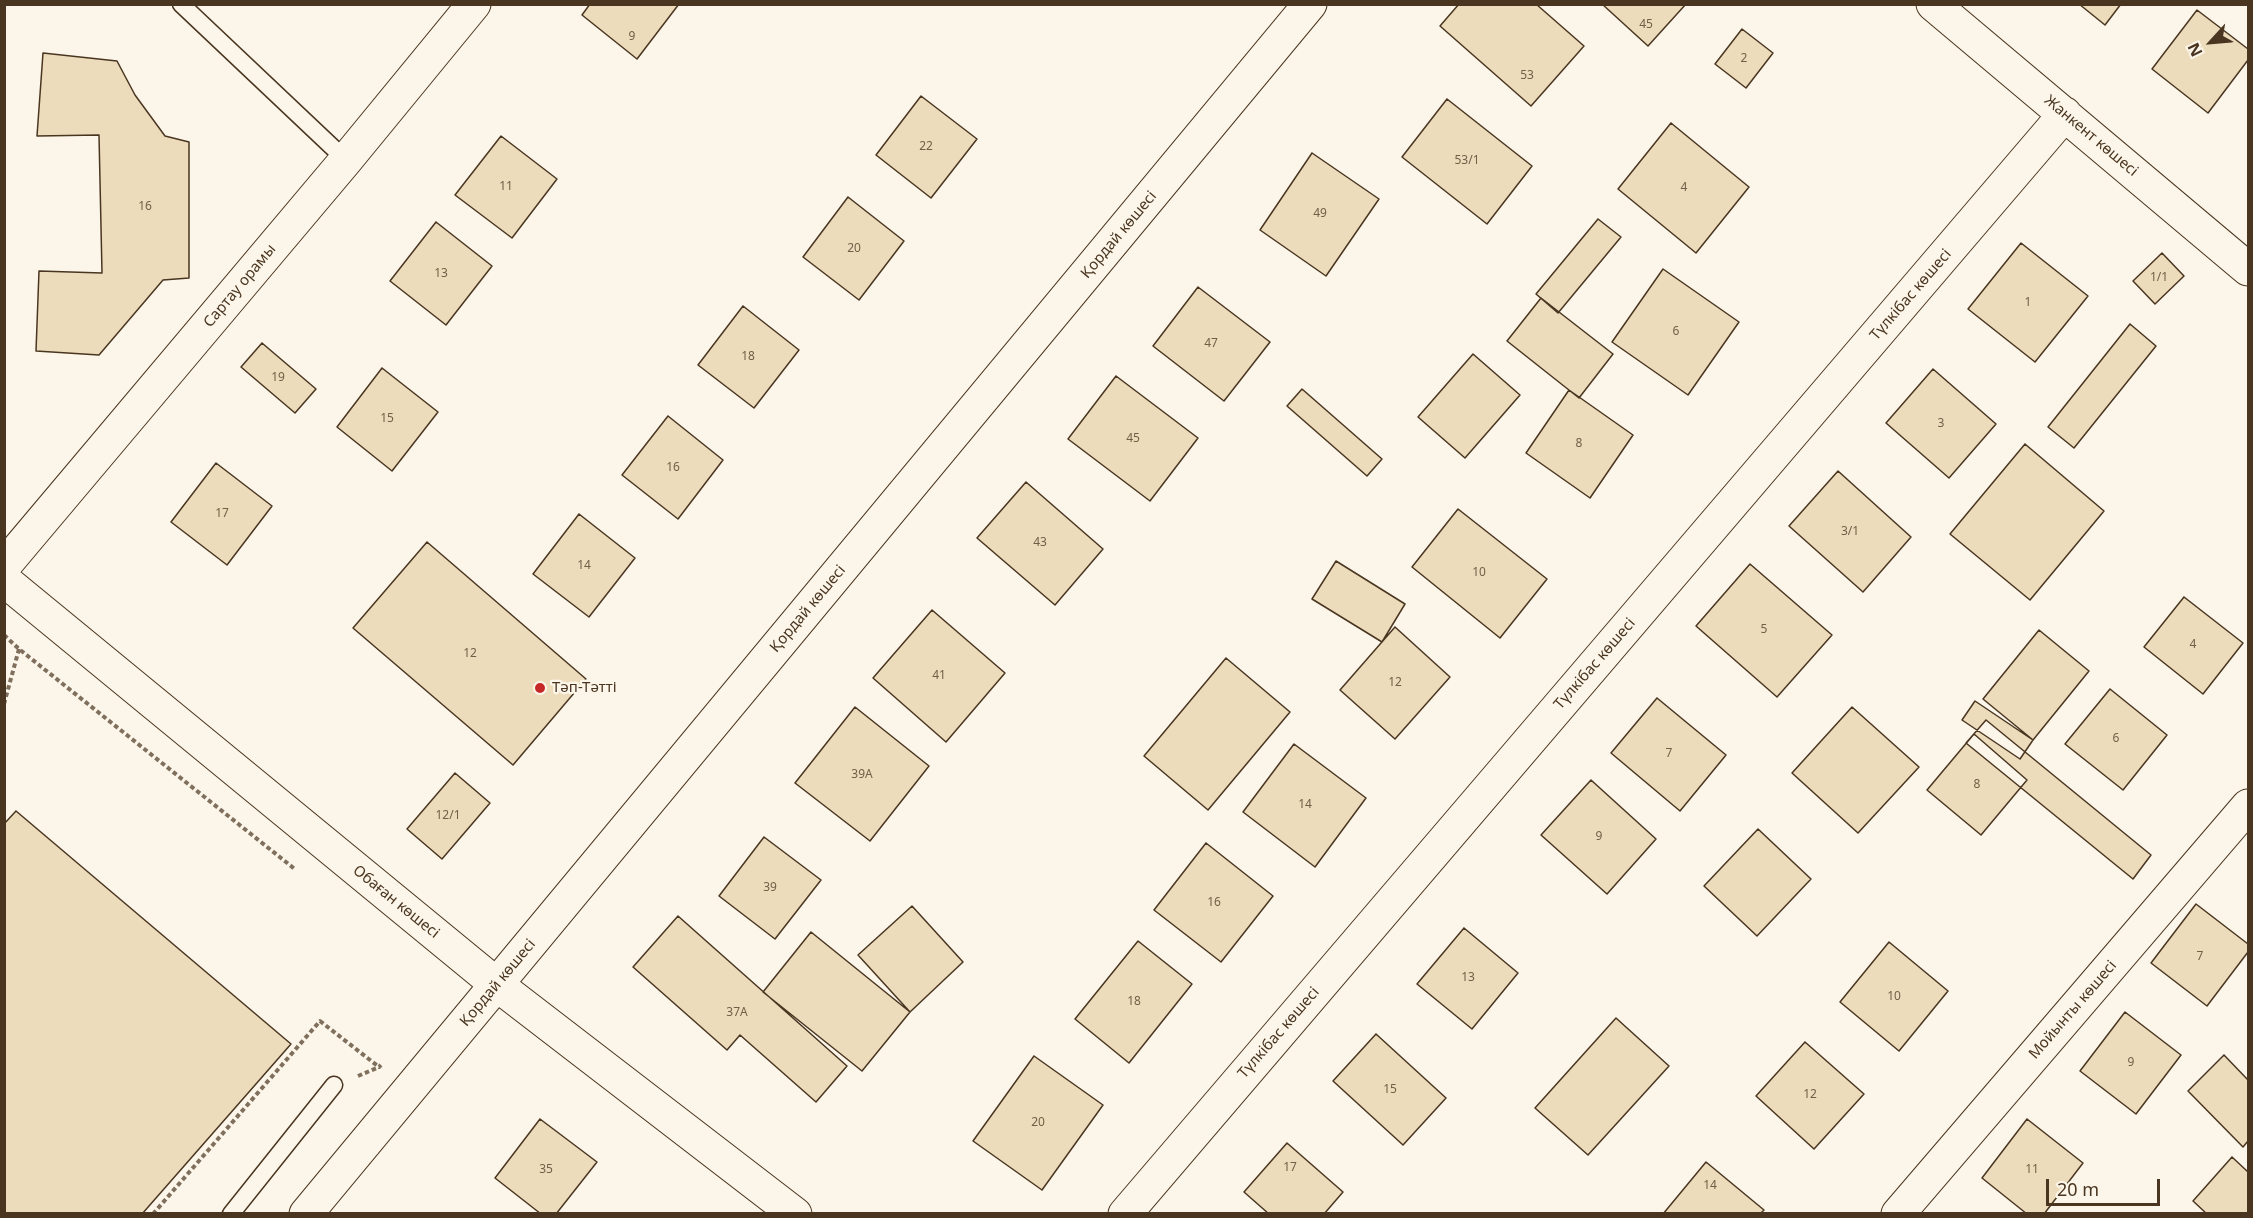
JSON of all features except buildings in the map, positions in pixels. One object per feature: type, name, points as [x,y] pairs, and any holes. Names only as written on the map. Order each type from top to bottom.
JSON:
[{"type":"street","name":"Сартау орамы","points":[[4,566],[346,160],[474,4]]},
{"type":"street","name":"Қордай көшесі","points":[[306,1214],[1310,4]]},
{"type":"street","name":"Жанкент көшесі","points":[[1933,4],[2248,269]]},
{"type":"street","name":"Түлкібас көшесі","points":[[1125,1214],[2065,114]]},
{"type":"street","name":"Обаған көшесі","points":[[4,580],[496,984],[795,1214]]},
{"type":"street","name":"Мойынты көшесі","points":[[1898,1214],[2248,806]]},
{"type":"lane","points":[[181,4],[346,160]]},
{"type":"lane","points":[[231,1214],[334,1085]]},
{"type":"path","points":[[4,635],[299,873]]},
{"type":"path","points":[[4,704],[19,649]]},
{"type":"place","name":"Тәп-Тәтті","points":[[540,688]]}]
